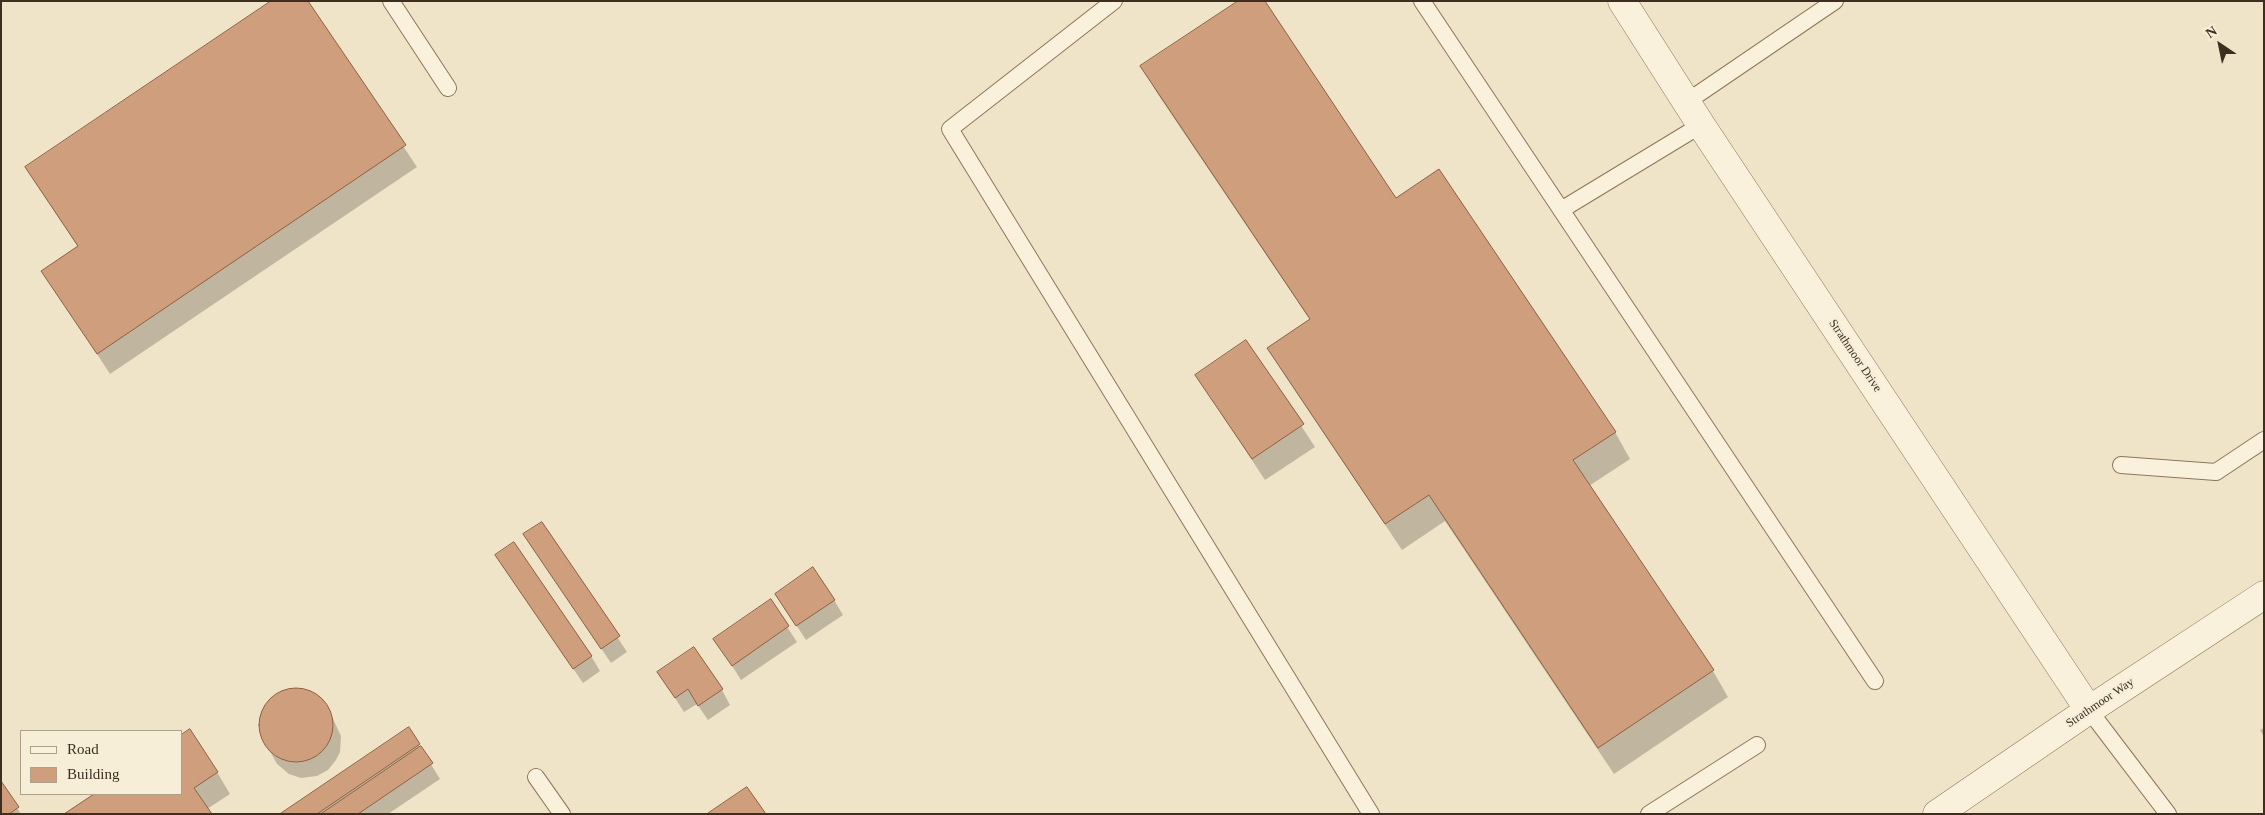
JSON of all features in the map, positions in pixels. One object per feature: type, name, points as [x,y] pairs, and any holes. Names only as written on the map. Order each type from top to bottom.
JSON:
[{"type":"street","name":"Strathmoor Drive","points":[[1622,1],[1688,101],[1701,125],[2089,710]]},
{"type":"street","name":"Strathmoor Way","points":[[1937,814],[2089,710],[2264,595]]},
{"type":"lane","points":[[391,1],[448,88]]},
{"type":"lane","points":[[1114,1],[950,129],[1371,814]]},
{"type":"lane","points":[[1422,1],[1875,682]]},
{"type":"lane","points":[[1688,101],[1815,7],[1835,1]]},
{"type":"lane","points":[[1561,210],[1701,125]]},
{"type":"lane","points":[[2121,465],[2216,472],[2264,440]]},
{"type":"lane","points":[[2089,710],[2168,814]]},
{"type":"lane","points":[[1649,814],[1757,745]]},
{"type":"lane","points":[[536,777],[562,814]]},
{"type":"building","points":[[271,1],[308,1],[406,145],[97,354],[41,271],[78,246],[25,167]]},
{"type":"building","points":[[1238,1],[1265,1],[1396,198],[1439,169],[1616,432],[1573,460],[1714,670],[1598,748],[1429,495],[1385,524],[1267,348],[1310,319],[1140,66]]},
{"type":"building","points":[[1246,340],[1304,424],[1252,459],[1195,375]]},
{"type":"building","points":[[542,522],[620,636],[601,649],[523,534]]},
{"type":"building","points":[[514,542],[592,656],[573,669],[495,555]]},
{"type":"building","points":[[813,567],[835,600],[796,626],[775,594]]},
{"type":"building","points":[[771,599],[789,626],[732,666],[713,639]]},
{"type":"building","points":[[694,647],[723,689],[698,706],[688,689],[675,698],[657,672]]},
{"type":"building","points":[[289,688],[303,688],[317,694],[327,704],[333,718],[331,739],[317,756],[303,762],[289,762],[275,756],[265,746],[259,732],[259,718],[265,704],[275,694]]},
{"type":"building","points":[[409,727],[420,744],[317,814],[280,814]]},
{"type":"building","points":[[190,729],[218,772],[194,788],[212,814],[64,814],[92,795],[182,795],[182,734]]},
{"type":"building","points":[[421,746],[433,763],[358,814],[321,814]]},
{"type":"building","points":[[1,781],[19,807],[9,814],[1,814]]},
{"type":"building","points":[[747,787],[766,814],[707,814]]}]
